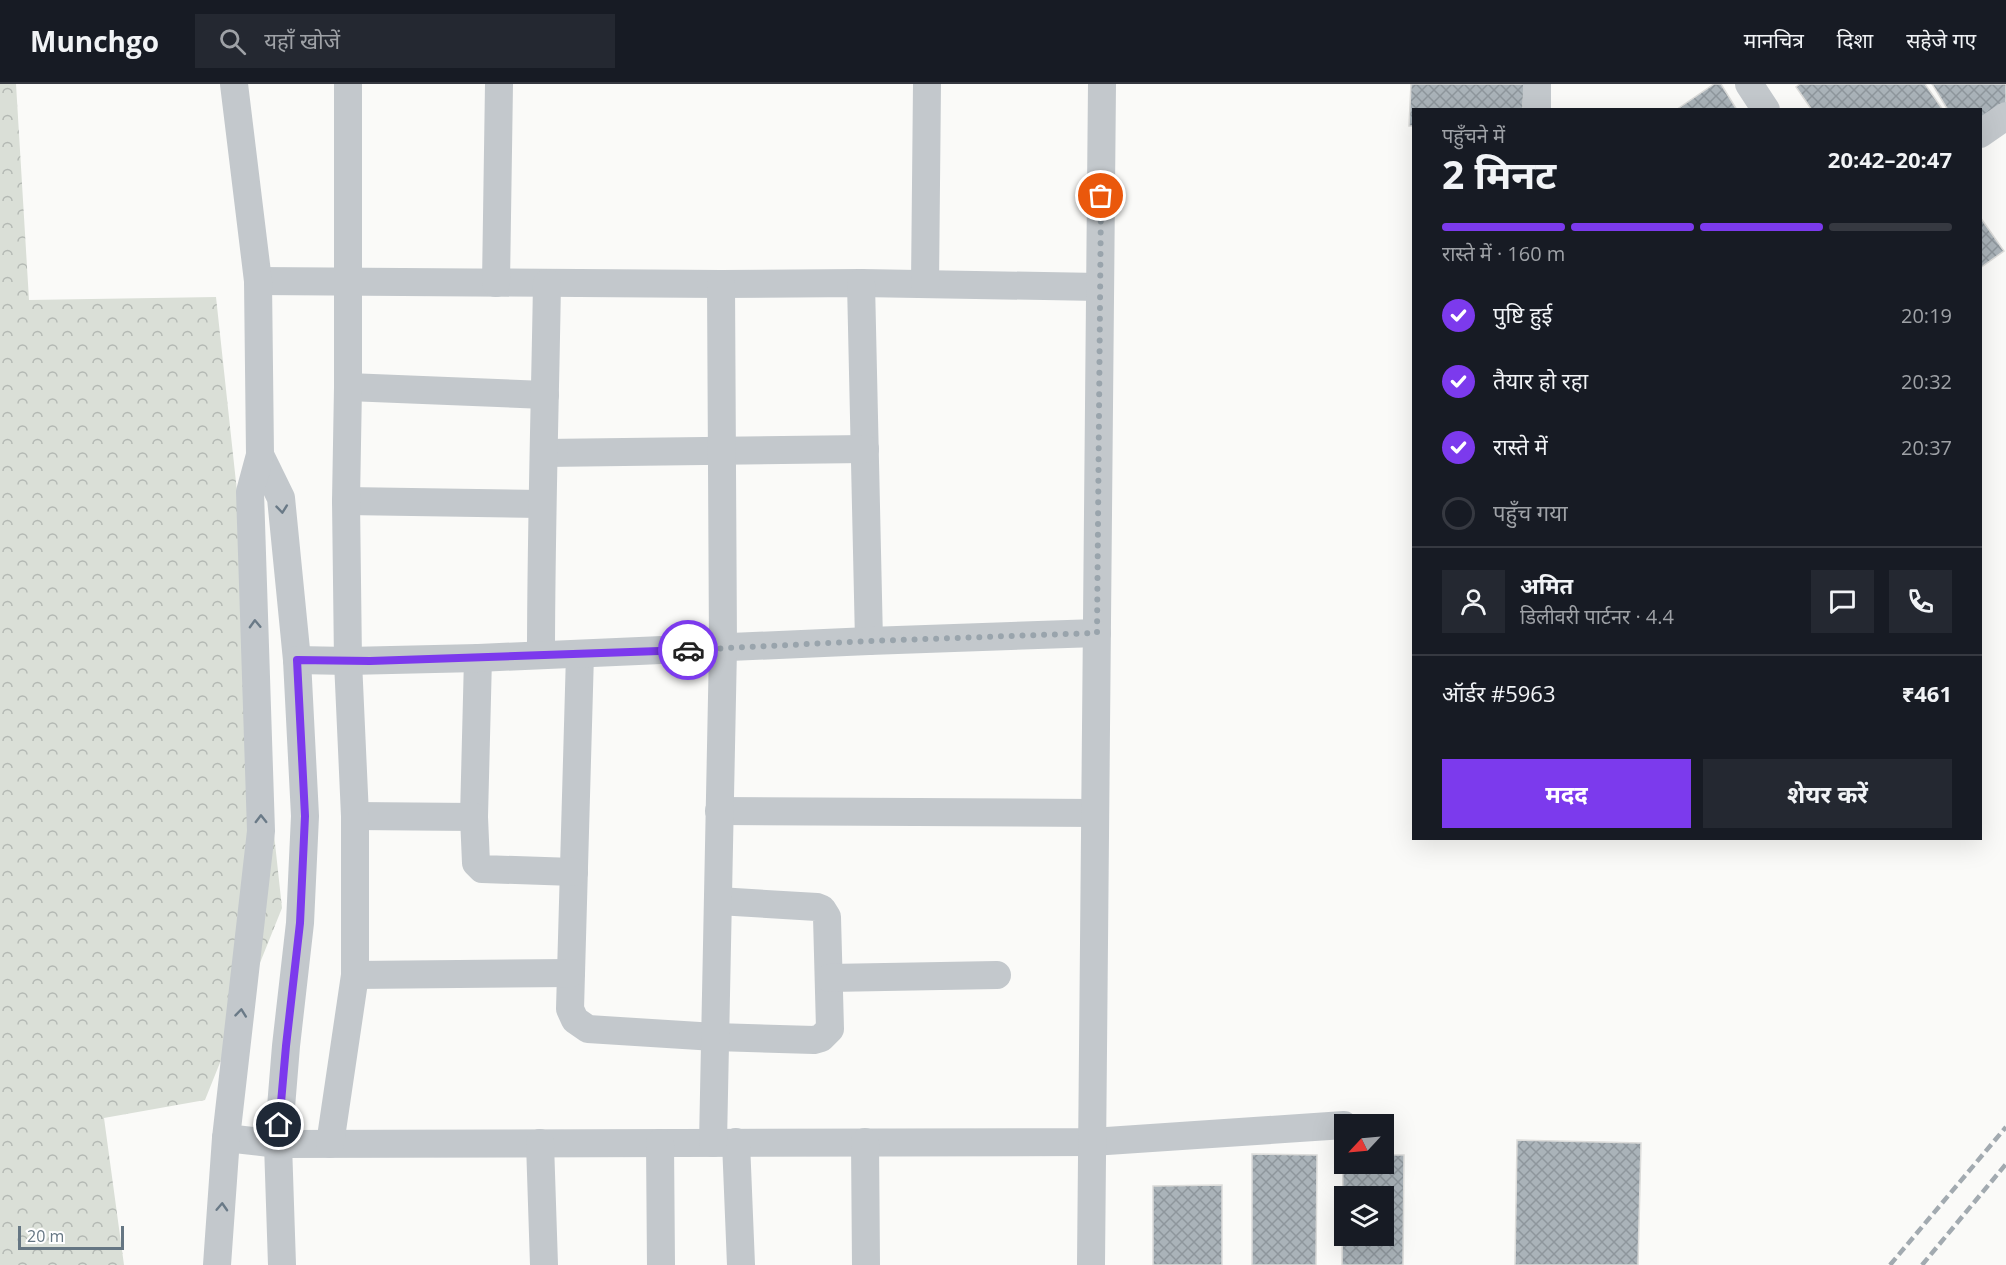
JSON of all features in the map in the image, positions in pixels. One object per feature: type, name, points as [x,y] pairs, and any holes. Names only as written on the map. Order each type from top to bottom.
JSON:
[{"type":"street","points":[[217,1265],[226,1138],[261,831],[249,492],[260,455],[258,281],[234,84]]},
{"type":"street","points":[[330,1144],[355,975],[355,816],[348,661],[346,501],[348,84]]},
{"type":"street","points":[[496,283],[499,84]]},
{"type":"street","points":[[925,284],[927,84]]},
{"type":"street","points":[[1091,1265],[1102,84]]},
{"type":"street","points":[[1536,84],[1537,108]]},
{"type":"street","points":[[1749,84],[1765,108]]},
{"type":"street","points":[[1982,133],[2006,116]]},
{"type":"street","points":[[258,281],[1100,286]]},
{"type":"street","points":[[541,656],[541,504],[548,283]]},
{"type":"street","points":[[861,283],[869,641]]},
{"type":"street","points":[[721,284],[723,648],[716,1037],[725,1142],[741,1265]]},
{"type":"street","points":[[348,387],[545,395]]},
{"type":"street","points":[[544,453],[865,449]]},
{"type":"street","points":[[260,455],[281,498],[297,660],[305,816],[300,923],[278,1144],[282,1265]]},
{"type":"street","points":[[346,501],[541,504]]},
{"type":"street","points":[[297,660],[348,661],[541,656],[1097,633]]},
{"type":"street","points":[[580,654],[570,1009],[575,1020],[588,1029],[716,1037],[814,1040],[821,1038],[830,1029],[827,917],[822,909],[718,901]]},
{"type":"street","points":[[478,658],[474,817],[476,862],[482,868],[574,872]]},
{"type":"street","points":[[719,811],[1095,813]]},
{"type":"street","points":[[355,816],[474,817]]},
{"type":"street","points":[[355,975],[571,973]]},
{"type":"street","points":[[829,978],[997,975]]},
{"type":"street","points":[[226,1138],[278,1144],[1092,1142],[1334,1126]]},
{"type":"street","points":[[865,1142],[866,1265]]},
{"type":"street","points":[[540,1143],[544,1265]]},
{"type":"street","points":[[660,1143],[661,1265]]},
{"type":"green space","points":[[0,84],[16,84],[29,300],[216,297],[282,908],[205,1100],[104,1118],[124,1265],[0,1265]]},
{"type":"building","points":[[1411,84],[1524,84],[1523,108],[1412,108],[1412,126],[1409,126]]},
{"type":"building","points":[[1714,84],[1721,84],[1736,108],[1679,108]]},
{"type":"building","points":[[1800,84],[1925,84],[1942,108],[1811,108],[1796,87]]},
{"type":"building","points":[[1932,84],[2006,84],[2006,105],[1982,120],[1982,108],[1947,108]]},
{"type":"building","points":[[1982,220],[2004,251],[1982,267]]},
{"type":"building","points":[[1517,1140],[1641,1143],[1638,1265],[1515,1265]]},
{"type":"building","points":[[1252,1154],[1317,1155],[1316,1265],[1252,1265]]},
{"type":"building","points":[[1394,1155],[1404,1155],[1403,1265],[1342,1265],[1342,1246],[1394,1246],[1394,1186],[1343,1186],[1343,1174],[1394,1174]]},
{"type":"building","points":[[1222,1185],[1222,1265],[1153,1265],[1153,1186]]},
{"type":"railway","points":[[1890,1265],[2006,1127]]},
{"type":"railway","points":[[1922,1265],[2006,1164]]},
{"type":"way so far","points":[[688,650],[1097,633],[1101,196]]},
{"type":"route","points":[[279,1125],[300,923],[305,816],[297,660],[370,661],[688,650]]}]
